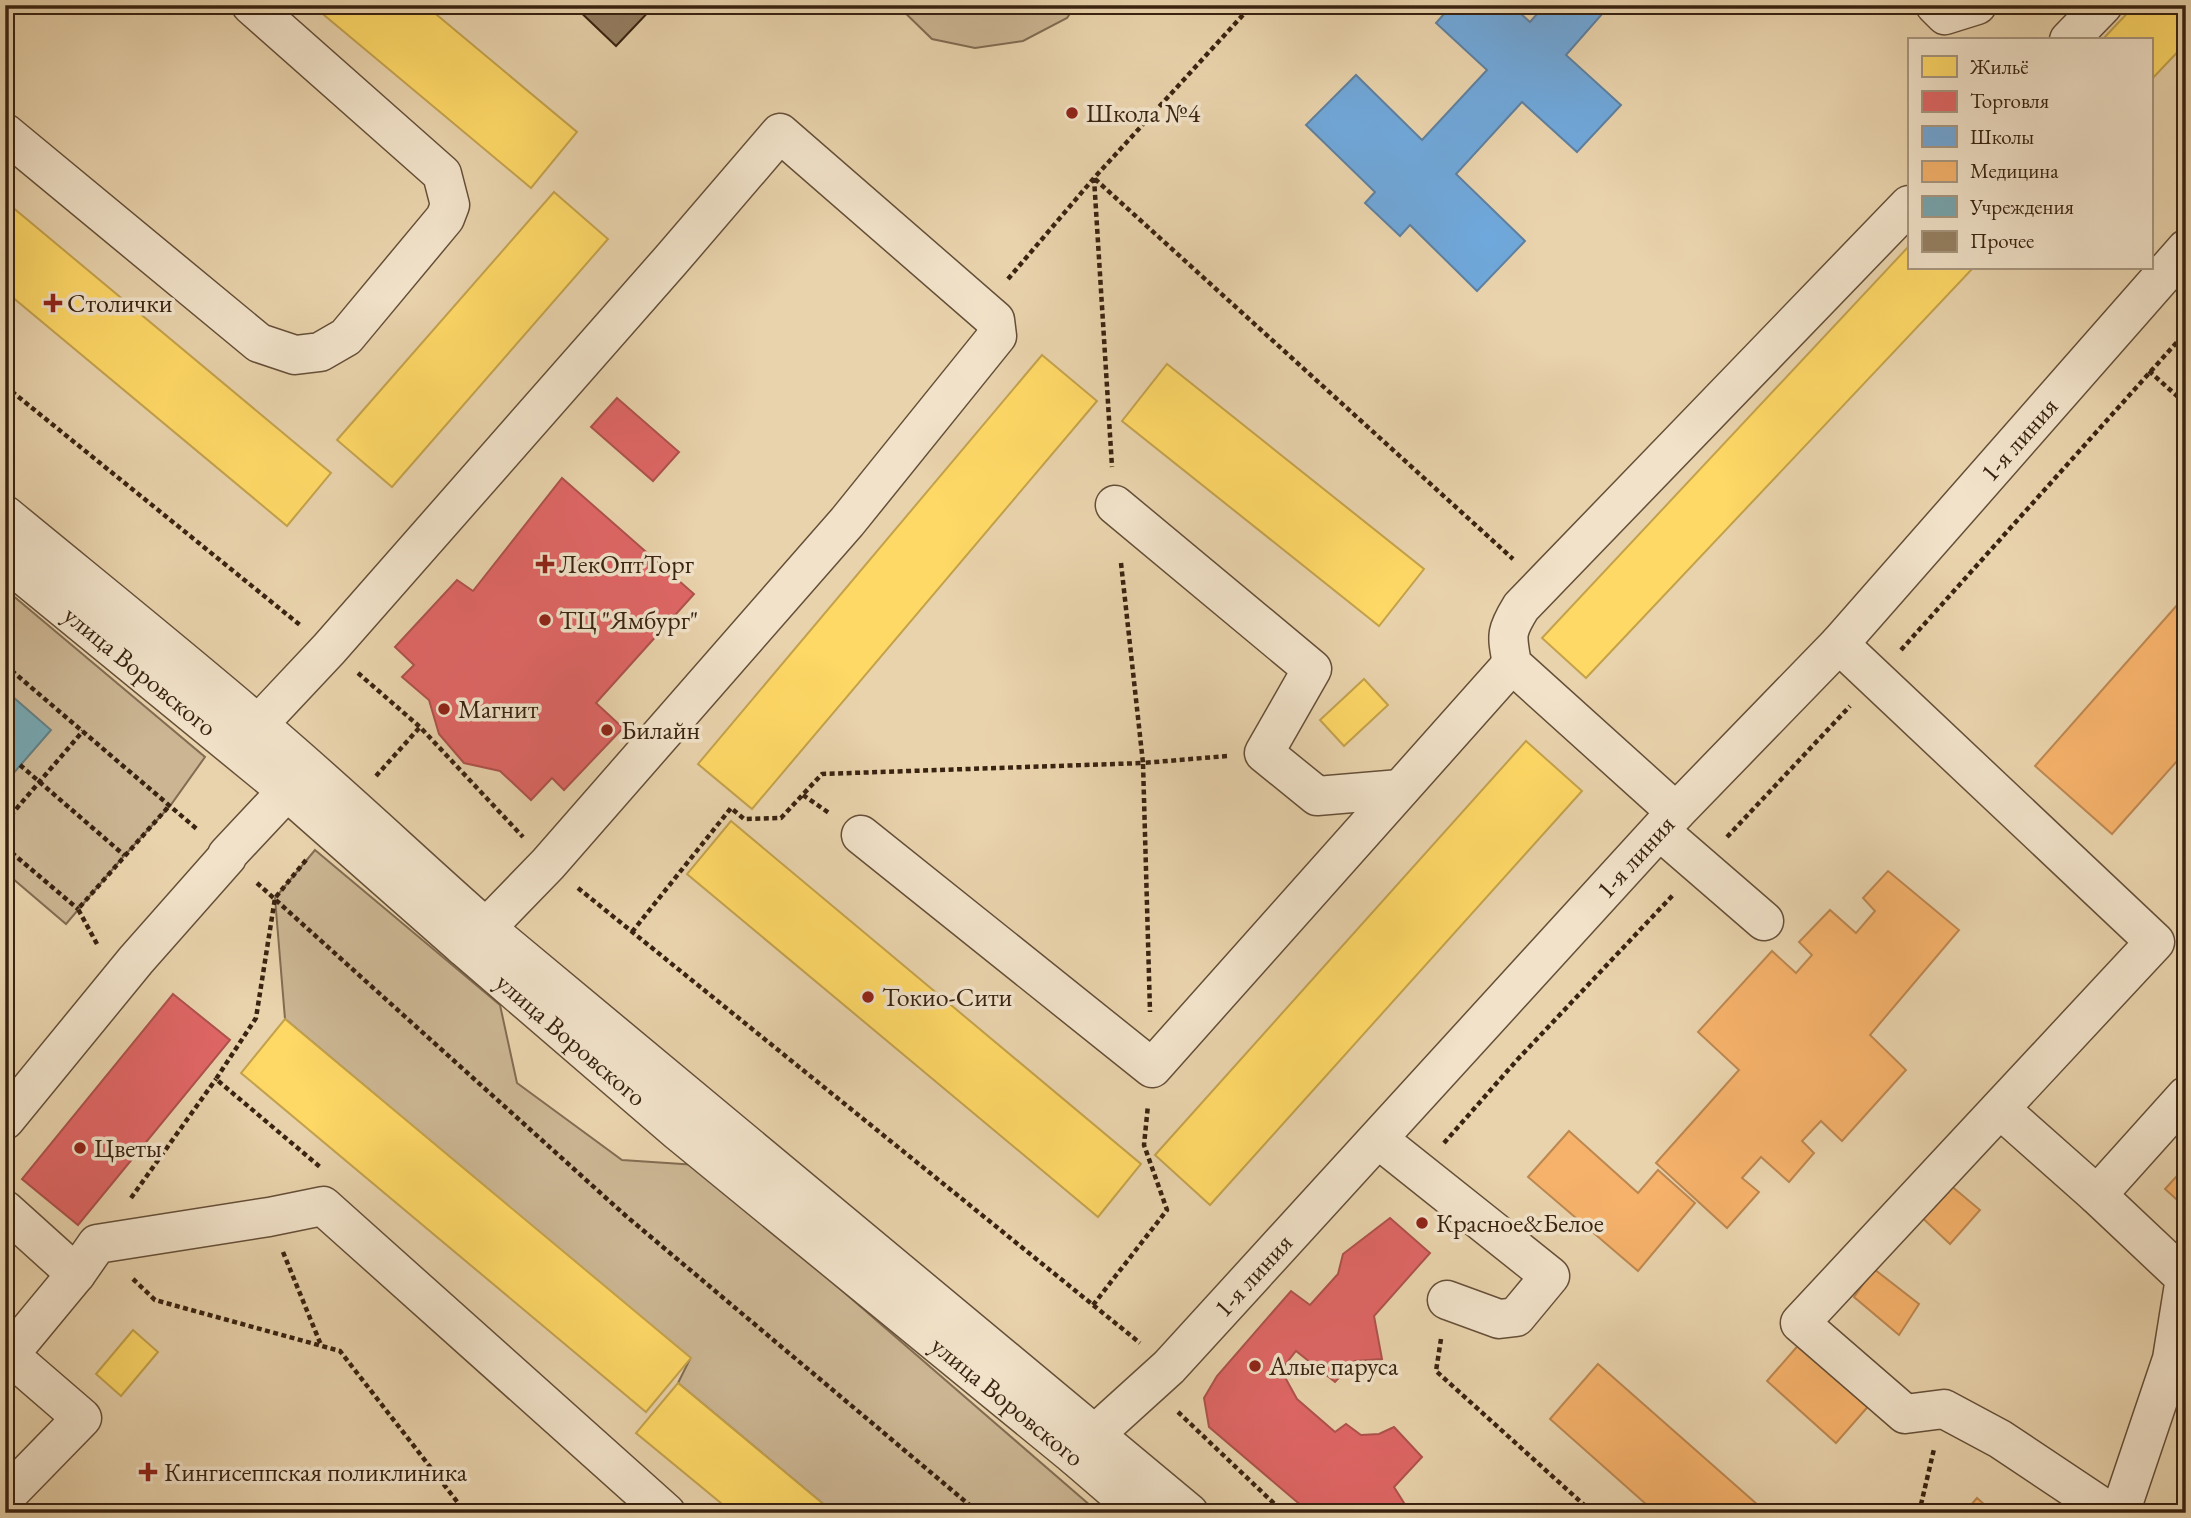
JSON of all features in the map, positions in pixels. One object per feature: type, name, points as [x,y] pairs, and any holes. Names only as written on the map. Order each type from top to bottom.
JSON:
[{"type":"street","points":[[5,133],[259,343],[296,355],[320,352],[346,337],[445,218],[450,205],[442,174],[251,5]]},
{"type":"street","points":[[1935,5],[1945,15],[1977,5]]},
{"type":"street","points":[[2071,38],[2103,5]]},
{"type":"street","points":[[247,736],[329,649],[780,133],[995,320],[997,336],[847,523],[548,864],[475,937]]},
{"type":"street","points":[[1764,921],[1512,664],[1508,627],[1521,607],[1908,206]]},
{"type":"street","name":"1-я линия","points":[[1085,1446],[1170,1367],[1668,822],[1839,644],[2186,249]]},
{"type":"street","points":[[1115,505],[1312,668],[1264,753],[1317,796],[1401,789]]},
{"type":"street","points":[[5,515],[247,736],[475,937],[1085,1446],[1189,1513]]},
{"type":"street","name":"улица Воровского","points":[[5,560],[247,736],[287,791],[475,937]]},
{"type":"street","points":[[1839,644],[2155,942],[1800,1323],[1905,1414],[1944,1409],[2000,1439],[2111,1513]]},
{"type":"street","points":[[861,835],[1152,1068],[1512,664]]},
{"type":"street","points":[[5,1120],[136,960],[227,855],[287,791]]},
{"type":"street","points":[[2097,1195],[2186,1096]]},
{"type":"street","points":[[2000,1109],[2185,1278],[2172,1359],[2120,1513]]},
{"type":"street","points":[[1378,1139],[1550,1276],[1516,1317],[1499,1319],[1447,1300]]},
{"type":"street","points":[[5,1497],[82,1418],[7,1354],[87,1259],[323,1206],[666,1513]]},
{"type":"street","points":[[5,1210],[87,1259]]},
{"type":"street","name":"улица Воровского","points":[[1085,1446],[1141,1513]]},
{"type":"path","points":[[1003,285],[1094,178],[1252,5]]},
{"type":"path","points":[[1094,178],[1542,585]]},
{"type":"path","points":[[2149,371],[2186,404]]},
{"type":"path","points":[[5,386],[329,649],[420,727],[548,864],[1170,1367],[1173,1407],[1284,1513]]},
{"type":"path","points":[[5,665],[227,855],[248,877],[275,898],[626,1216],[979,1513]]},
{"type":"path","points":[[5,822],[83,731]]},
{"type":"path","points":[[20,765],[124,856]]},
{"type":"path","points":[[78,909],[170,806]]},
{"type":"path","points":[[5,847],[78,909],[97,945]]},
{"type":"path","points":[[275,898],[256,1018],[216,1079],[87,1259],[155,1300],[340,1351],[466,1513]]},
{"type":"path","points":[[216,1079],[322,1169]]},
{"type":"path","points":[[269,1217],[321,1346]]},
{"type":"path","points":[[1447,1300],[1436,1371],[1593,1513]]},
{"type":"path","points":[[1919,1513],[1944,1409]]},
{"type":"shaded area","points":[[897,5],[1076,5],[1067,18],[1023,41],[975,48],[932,39]]},
{"type":"shaded area","points":[[5,589],[205,757],[170,806],[66,924],[5,872]]},
{"type":"shaded area","points":[[315,850],[500,1005],[517,1083],[622,1160],[697,1165],[1099,1513],[834,1513],[678,1383],[690,1359],[285,1019],[275,898]]},
{"type":"building: Жильё","points":[[312,5],[425,5],[577,132],[531,188]]},
{"type":"building: Жильё","points":[[2135,5],[2186,5],[2186,43],[2152,79],[2152,38],[2104,38]]},
{"type":"building: Жильё","points":[[554,192],[608,239],[392,487],[337,440]]},
{"type":"building: Жильё","points":[[5,201],[331,473],[287,526],[5,291]]},
{"type":"building: Жильё","points":[[1908,247],[1908,270],[1971,270],[1586,678],[1542,638]]},
{"type":"building: Жильё","points":[[1042,355],[1097,401],[752,809],[698,764]]},
{"type":"building: Жильё","points":[[1167,364],[1424,569],[1379,626],[1122,421]]},
{"type":"building: Жильё","points":[[1364,679],[1388,705],[1344,746],[1320,720]]},
{"type":"building: Жильё","points":[[1526,741],[1582,791],[1210,1205],[1155,1155]]},
{"type":"building: Жильё","points":[[731,821],[1141,1164],[1098,1217],[687,874]]},
{"type":"building: Жильё","points":[[285,1019],[691,1358],[646,1412],[241,1073]]},
{"type":"building: Жильё","points":[[133,1330],[158,1352],[121,1396],[96,1374]]},
{"type":"building: Жильё","points":[[678,1383],[834,1513],[733,1513],[636,1433]]},
{"type":"building: Торговля","points":[[617,398],[679,452],[653,481],[591,427]]},
{"type":"building: Торговля","name":"ТЦ \"Ямбург\"","points":[[562,478],[694,594],[596,703],[623,728],[564,790],[552,778],[531,800],[500,771],[464,763],[439,734],[429,700],[402,677],[414,665],[395,647],[457,580],[473,591]]},
{"type":"building: Торговля","points":[[173,994],[230,1040],[78,1225],[22,1179]]},
{"type":"building: Торговля","name":"Алые паруса","points":[[1390,1218],[1430,1253],[1374,1316],[1382,1359],[1355,1361],[1335,1382],[1296,1351],[1281,1370],[1297,1399],[1335,1432],[1346,1424],[1361,1435],[1379,1434],[1394,1427],[1422,1457],[1394,1487],[1404,1503],[1395,1513],[1310,1513],[1209,1427],[1204,1398],[1217,1376],[1291,1291],[1310,1305],[1338,1274],[1343,1254]]},
{"type":"building: Школы","points":[[1452,5],[1511,5],[1530,22],[1545,5],[1610,5],[1566,55],[1621,105],[1577,152],[1522,102],[1456,174],[1525,241],[1477,291],[1410,225],[1400,236],[1365,203],[1375,192],[1306,125],[1356,75],[1422,140],[1487,70],[1436,23]]},
{"type":"building: Медицина","points":[[2186,595],[2186,751],[2112,834],[2035,766]]},
{"type":"building: Медицина","points":[[1888,871],[1959,930],[1870,1035],[1906,1070],[1842,1141],[1821,1121],[1802,1141],[1814,1153],[1789,1182],[1761,1157],[1742,1178],[1759,1192],[1727,1228],[1656,1163],[1739,1070],[1698,1032],[1772,951],[1796,973],[1812,955],[1799,942],[1830,910],[1856,933],[1875,911],[1863,898]]},
{"type":"building: Медицина","points":[[1569,1131],[1638,1193],[1658,1170],[1695,1203],[1638,1271],[1528,1177]]},
{"type":"building: Медицина","points":[[2186,1166],[2186,1208],[2165,1189]]},
{"type":"building: Медицина","points":[[1943,1179],[1980,1210],[1950,1244],[1916,1212]]},
{"type":"building: Медицина","points":[[1874,1269],[1919,1304],[1899,1335],[1854,1297]]},
{"type":"building: Медицина","points":[[1802,1341],[1872,1402],[1836,1443],[1767,1381]]},
{"type":"building: Медицина","points":[[1598,1364],[1767,1513],[1656,1513],[1550,1419]]},
{"type":"building: Медицина","points":[[1977,1498],[1994,1513],[1964,1513]]},
{"type":"building: Учреждения","points":[[5,690],[51,730],[5,783]]},
{"type":"building: Прочее","points":[[573,5],[655,5],[616,46]]},
{"type":"place","name":"Школа №4","points":[[1072,113]]},
{"type":"place","name":"Столички","points":[[53,303]]},
{"type":"place","name":"ЛекОптТорг","points":[[545,564]]},
{"type":"place","name":"ТЦ \"Ямбург\"","points":[[545,620]]},
{"type":"place","name":"Магнит","points":[[444,709]]},
{"type":"place","name":"Билайн","points":[[607,730]]},
{"type":"place","name":"Токио-Сити","points":[[868,997]]},
{"type":"place","name":"Цветы","points":[[80,1148]]},
{"type":"place","name":"Красное&Белое","points":[[1422,1223]]},
{"type":"place","name":"Алые паруса","points":[[1255,1366]]},
{"type":"place","name":"Кингисеппская поликлиника","points":[[148,1472]]}]
